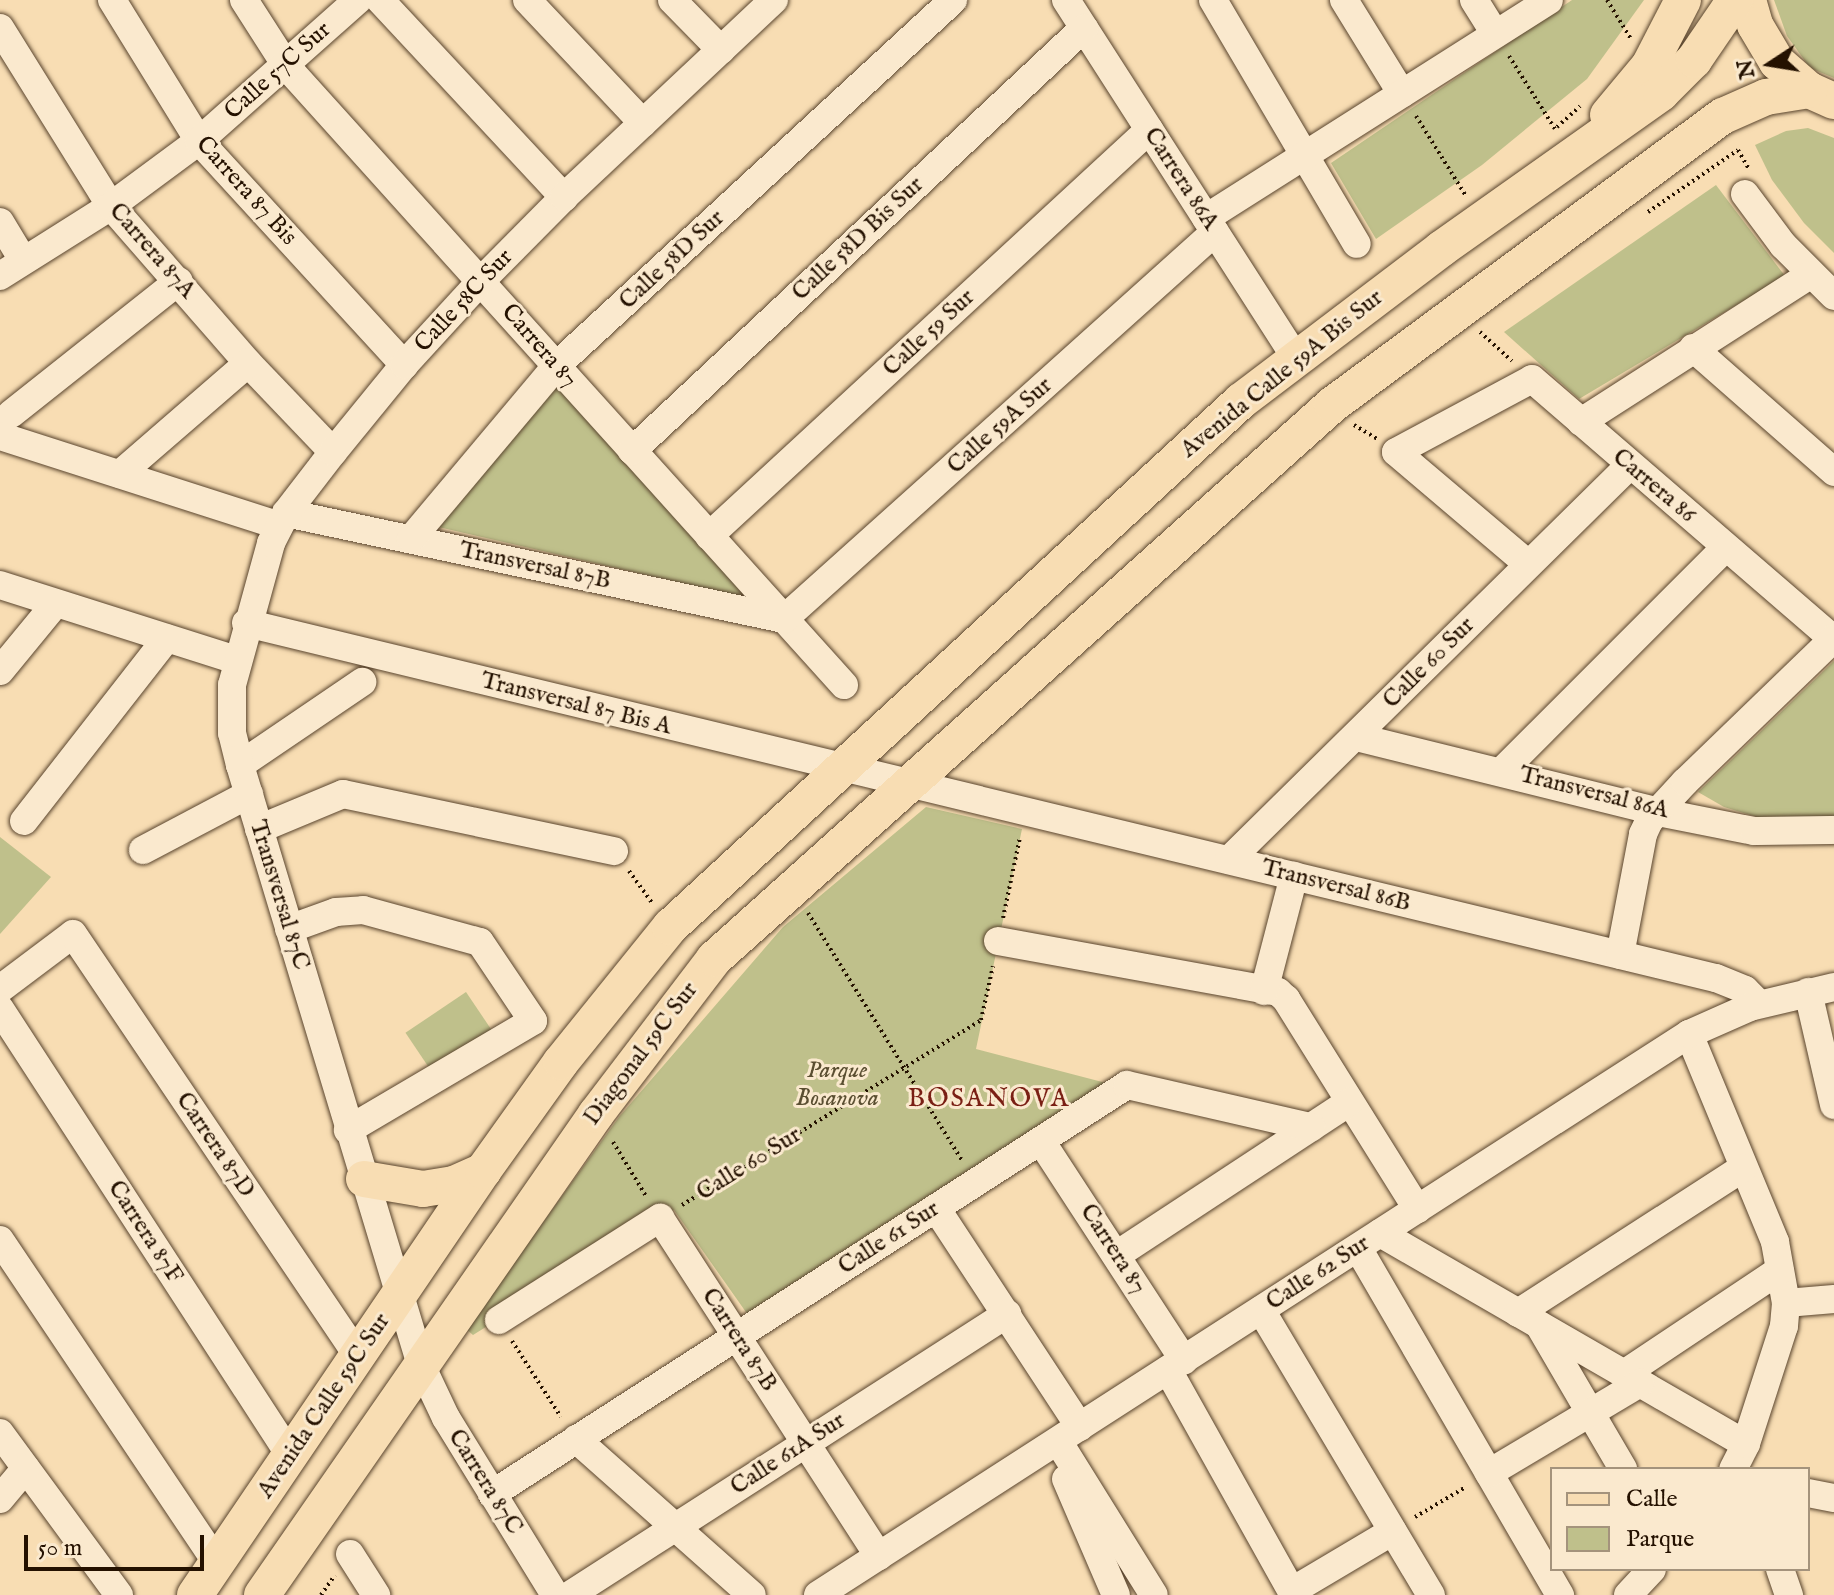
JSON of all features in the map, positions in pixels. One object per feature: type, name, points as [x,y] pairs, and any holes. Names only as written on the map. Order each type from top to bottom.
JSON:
[{"type":"main road","points":[[1558,140],[1649,66],[1683,0]]},
{"type":"main road","name":"Avenida Calle 59A Bis Sur","points":[[841,769],[1189,448],[1558,140],[1661,93],[1694,60],[1735,0]]},
{"type":"main road","points":[[1748,0],[1764,44],[1792,77],[1822,96]]},
{"type":"main road","points":[[907,783],[1332,405],[1712,146],[1744,105],[1766,97],[1822,96]]},
{"type":"main road","points":[[398,1296],[561,1062],[670,927],[841,769]]},
{"type":"main road","name":"Diagonal 59C Sur","points":[[421,1365],[596,1114],[687,990],[742,933],[907,783]]},
{"type":"main road","points":[[364,1179],[423,1189],[454,1184],[483,1171]]},
{"type":"main road","name":"Avenida Calle 59C Sur","points":[[195,1595],[398,1296]]},
{"type":"main road","points":[[262,1595],[421,1365]]},
{"type":"street","name":"Carrera 87 Bis","points":[[112,0],[199,141],[404,365]]},
{"type":"street","name":"Carrera 87","points":[[244,0],[287,67],[844,685]]},
{"type":"street","name":"Calle 57C Sur","points":[[0,276],[111,206],[199,141],[287,67],[358,0]]},
{"type":"street","points":[[380,0],[564,197]]},
{"type":"street","points":[[527,0],[643,123]]},
{"type":"street","points":[[672,0],[721,50]]},
{"type":"street","name":"Calle 58C Sur","points":[[237,660],[263,563],[282,519],[333,452],[404,365],[481,281],[564,197],[774,0]]},
{"type":"street","name":"Calle 58D Sur","points":[[411,539],[556,366],[953,0]]},
{"type":"street","name":"Carrera 86A","points":[[1066,0],[1296,358]]},
{"type":"street","points":[[1213,0],[1357,244]]},
{"type":"street","points":[[1344,0],[1402,94]]},
{"type":"street","points":[[1474,0],[1495,34]]},
{"type":"street","name":"Calle 59A Sur","points":[[784,619],[1210,225],[1305,155],[1549,0]]},
{"type":"street","name":"Carrera 87A","points":[[0,28],[111,206],[248,363],[333,452]]},
{"type":"street","name":"Calle 58D Bis Sur","points":[[632,451],[1084,28]]},
{"type":"street","name":"Calle 59 Sur","points":[[709,536],[1149,130]]},
{"type":"street","points":[[1748,183],[1810,275],[1834,296]]},
{"type":"street","points":[[0,222],[23,260]]},
{"type":"street","points":[[1581,422],[1810,275]]},
{"type":"street","points":[[6,425],[179,281]]},
{"type":"street","points":[[1693,348],[1834,472]]},
{"type":"street","points":[[120,474],[248,363]]},
{"type":"street","points":[[1528,564],[1396,452],[1532,379]]},
{"type":"street","name":"Carrera 86","points":[[1532,379],[1629,466],[1834,638]]},
{"type":"street","name":"Transversal 87B","points":[[6,425],[120,474],[282,519],[411,539],[784,619]]},
{"type":"street","name":"Calle 60 Sur","points":[[1229,860],[1629,466]]},
{"type":"street","points":[[1503,770],[1726,547]]},
{"type":"street","points":[[0,585],[237,660]]},
{"type":"street","points":[[0,671],[55,604]]},
{"type":"street","name":"Transversal 87 Bis A","points":[[246,623],[907,783]]},
{"type":"street","points":[[24,821],[167,638]]},
{"type":"street","points":[[1620,955],[1643,834],[1658,812],[1834,638]]},
{"type":"street","name":"Transversal 87C","points":[[237,660],[230,711],[240,765],[421,1365]]},
{"type":"street","points":[[240,765],[362,682]]},
{"type":"street","name":"Transversal 86A","points":[[1356,737],[1503,770],[1658,812],[1754,831],[1834,830]]},
{"type":"street","name":"Transversal 86B","points":[[907,783],[1716,978],[1745,990],[1759,1004]]},
{"type":"street","points":[[143,850],[249,794]]},
{"type":"street","points":[[259,829],[343,794],[614,851]]},
{"type":"street","points":[[1264,991],[1294,876]]},
{"type":"street","points":[[289,929],[336,912],[363,910],[480,942],[533,1021],[348,1130]]},
{"type":"street","name":"Carrera 87D","points":[[0,989],[73,934],[358,1356]]},
{"type":"street","points":[[998,941],[1278,992],[1286,999],[1417,1209]]},
{"type":"street","points":[[1821,989],[1834,1105]]},
{"type":"street","name":"Calle 62 Sur","points":[[818,1595],[1689,1034],[1759,1004],[1821,989]]},
{"type":"street","name":"Carrera 87F","points":[[0,1009],[290,1455]]},
{"type":"street","points":[[1369,1240],[1529,1319],[1632,1378],[1740,1456],[1784,1326],[1786,1303],[1775,1242],[1689,1034]]},
{"type":"street","name":"Calle 61 Sur","points":[[492,1494],[1127,1085],[1311,1127]]},
{"type":"street","points":[[1118,1254],[1349,1102]]},
{"type":"street","name":"Carrera 87","points":[[1041,1141],[1118,1254],[1293,1593]]},
{"type":"street","points":[[1529,1319],[1743,1168]]},
{"type":"street","points":[[936,1208],[1007,1314],[1063,1438],[1116,1595]]},
{"type":"street","points":[[499,1320],[660,1218]]},
{"type":"street","name":"Carrera 87B","points":[[660,1218],[879,1556]]},
{"type":"street","points":[[0,1240],[217,1563]]},
{"type":"street","points":[[1369,1240],[1489,1473],[1560,1595]]},
{"type":"street","points":[[1489,1473],[1589,1413],[1780,1270]]},
{"type":"street","points":[[1786,1303],[1834,1299]]},
{"type":"street","points":[[1261,1310],[1431,1595]]},
{"type":"street","name":"Calle 61A Sur","points":[[570,1595],[1007,1314]]},
{"type":"street","points":[[1529,1319],[1622,1467]]},
{"type":"street","name":"Carrera 87C","points":[[421,1365],[446,1418],[555,1595]]},
{"type":"street","points":[[0,1433],[119,1595]]},
{"type":"street","points":[[1063,1438],[1154,1595]]},
{"type":"street","points":[[576,1439],[752,1595]]},
{"type":"street","points":[[0,1499],[26,1468]]},
{"type":"street","points":[[1810,1493],[1834,1498]]},
{"type":"street","points":[[1293,1593],[1393,1531]]},
{"type":"street","points":[[350,1554],[376,1595]]},
{"type":"street","points":[[1628,1595],[1650,1571]]},
{"type":"street","points":[[1781,1571],[1789,1595]]},
{"type":"path","points":[[1607,0],[1633,42],[1642,29]]},
{"type":"path","points":[[1495,34],[1558,140],[1586,101]]},
{"type":"path","points":[[1402,94],[1466,196]]},
{"type":"path","points":[[1712,146],[1748,183]]},
{"type":"path","points":[[1712,146],[1738,150],[1748,183]]},
{"type":"path","points":[[1639,218],[1712,146]]},
{"type":"path","points":[[1455,204],[1478,188]]},
{"type":"path","points":[[1490,321],[1477,330],[1532,379]]},
{"type":"path","points":[[1349,421],[1396,452]]},
{"type":"path","name":"Calle 60 Sur","points":[[660,1218],[981,1020],[1025,812]]},
{"type":"path","points":[[614,851],[670,927]]},
{"type":"path","points":[[807,911],[976,1182]]},
{"type":"path","points":[[608,1135],[660,1218]]},
{"type":"path","points":[[499,1320],[576,1439]]},
{"type":"path","points":[[1393,1531],[1489,1473]]},
{"type":"green space","points":[[1572,0],[1644,0],[1587,79],[1482,165],[1376,239],[1331,163]]},
{"type":"green space","points":[[1774,0],[1834,0],[1834,78],[1810,68],[1787,36]]},
{"type":"green space","points":[[1808,128],[1834,138],[1834,253],[1804,223],[1772,180],[1755,145],[1786,131]]},
{"type":"green space","points":[[1716,185],[1785,276],[1579,399],[1504,332]]},
{"type":"green space","points":[[554,376],[755,600],[434,526]]},
{"type":"green space","points":[[1834,661],[1834,817],[1770,821],[1724,807],[1698,792]]},
{"type":"green space","name":"Parque Bosanova","points":[[926,807],[1022,829],[976,1049],[1110,1084],[748,1315],[674,1210],[473,1335],[466,1329],[619,1117],[783,927]]},
{"type":"green space","points":[[0,837],[51,877],[0,934]]},
{"type":"green space","points":[[466,992],[492,1030],[431,1071],[405,1033]]},
{"type":"district","name":"BOSANOVA","points":[[989,1099]]}]
